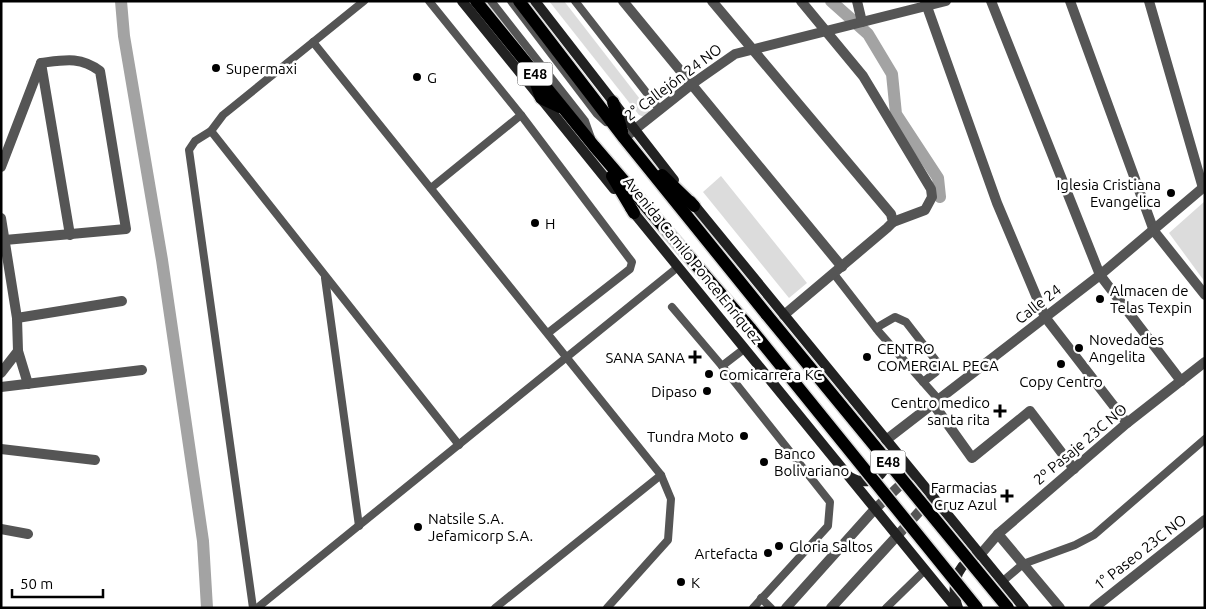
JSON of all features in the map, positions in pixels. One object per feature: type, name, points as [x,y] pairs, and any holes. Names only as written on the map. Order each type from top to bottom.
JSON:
[{"type":"main road","name":"Avenida Camilo Ponce Enríquez","points":[[462,1],[846,476],[957,608]]},
{"type":"main road","name":"Avenida Camilo Ponce Enríquez","points":[[476,1],[594,146],[751,329],[977,608]]},
{"type":"main road","name":"Avenida Camilo Ponce Enríquez","points":[[519,1],[638,156],[1008,608]]},
{"type":"main road","name":"E48","points":[[535,1],[694,206],[1024,608]]},
{"type":"main road","points":[[530,68],[540,98],[564,109]]},
{"type":"main road","points":[[613,102],[624,138],[694,206]]},
{"type":"main road","points":[[594,146],[634,214]]},
{"type":"main road","points":[[846,476],[857,482],[869,482],[880,476],[887,466],[889,454],[886,440]]},
{"type":"main road","points":[[957,608],[954,588],[956,577],[966,562],[980,555]]},
{"type":"street","points":[[623,1],[842,267]]},
{"type":"street","points":[[712,1],[891,214],[893,222]]},
{"type":"street","points":[[784,315],[893,222],[925,210],[932,197],[931,189],[863,76],[801,1]]},
{"type":"street","points":[[857,1],[862,22]]},
{"type":"street","name":"2° Callejón 24 NO","points":[[624,138],[692,84],[735,54],[926,4],[946,1]]},
{"type":"street","points":[[991,1],[1100,275],[1181,381]]},
{"type":"street","points":[[1070,1],[1154,231],[1205,295]]},
{"type":"street","points":[[1148,1],[1204,187]]},
{"type":"street","points":[[926,4],[997,203],[1045,317],[1127,423]]},
{"type":"street","points":[[5,240],[126,229],[100,71],[90,63],[76,59],[40,63]]},
{"type":"street","points":[[1,167],[40,63]]},
{"type":"street","points":[[40,63],[70,235]]},
{"type":"street","name":"Calle 24","points":[[886,440],[1100,275],[1204,187]]},
{"type":"street","points":[[1,218],[17,318],[18,351],[28,384]]},
{"type":"street","points":[[17,318],[122,301]]},
{"type":"street","points":[[1,373],[18,351]]},
{"type":"street","name":"2º Pasaje 23C NO","points":[[980,555],[998,534],[1127,423],[1205,362]]},
{"type":"street","points":[[1,387],[142,370]]},
{"type":"street","points":[[936,403],[972,458],[1030,411],[1074,469]]},
{"type":"street","points":[[1,449],[95,460]]},
{"type":"street","points":[[786,608],[874,510],[913,473]]},
{"type":"street","points":[[831,608],[933,497]]},
{"type":"street","name":"1° Paseo 23C NO","points":[[1094,608],[1205,520]]},
{"type":"street","points":[[1,530],[28,534]]},
{"type":"street","points":[[998,534],[1060,608]]},
{"type":"lane","points":[[252,608],[189,150],[195,141],[211,131],[223,115],[364,1]]},
{"type":"lane","points":[[429,1],[521,115],[632,262],[630,269],[548,333]]},
{"type":"lane","name":"Avenida Camilo Ponce Enríquez","points":[[491,1],[585,121],[594,146]]},
{"type":"lane","name":"Avenida Camilo Ponce Enríquez","points":[[511,1],[597,114],[624,138]]},
{"type":"lane","points":[[575,1],[660,110]]},
{"type":"lane","points":[[313,42],[661,475],[671,499],[668,540],[607,608]]},
{"type":"lane","points":[[431,188],[521,115]]},
{"type":"lane","points":[[211,131],[459,445]]},
{"type":"lane","points":[[257,608],[678,267]]},
{"type":"lane","points":[[834,274],[876,328],[923,382],[936,403]]},
{"type":"lane","points":[[324,276],[359,526]]},
{"type":"lane","points":[[672,307],[722,366],[830,502],[828,526],[753,608]]},
{"type":"lane","points":[[876,328],[895,317],[906,322],[937,362],[936,372],[923,382]]},
{"type":"lane","points":[[722,366],[744,349]]},
{"type":"lane","points":[[1003,582],[1023,564],[1075,545],[1094,535],[1205,438]]},
{"type":"lane","points":[[495,608],[661,475]]},
{"type":"lane","points":[[886,608],[924,571]]},
{"type":"lane","points":[[761,598],[771,608]]},
{"type":"shaded area","points":[[549,1],[564,1],[650,112],[644,117],[639,115]]},
{"type":"shaded area","points":[[721,176],[807,283],[789,298],[703,192]]},
{"type":"shaded area","points":[[1205,201],[1205,282],[1169,233]]},
{"type":"waterway","points":[[121,1],[124,36],[162,260],[203,541],[207,608]]},
{"type":"waterway","points":[[831,1],[868,34],[892,74],[896,114],[938,178],[940,197]]},
{"type":"place","name":"Supermaxi","points":[[216,68]]},
{"type":"place","name":"G","points":[[417,77]]},
{"type":"place","name":"Iglesia Cristiana Evangelica","points":[[1171,193]]},
{"type":"place","name":"H","points":[[535,223]]},
{"type":"place","name":"Almacen de Telas Texpin","points":[[1100,299]]},
{"type":"place","name":"Novedades Angelita","points":[[1079,348]]},
{"type":"place","name":"SANA SANA","points":[[695,357]]},
{"type":"place","name":"CENTRO COMERCIAL PECA","points":[[867,357]]},
{"type":"place","name":"Copy Centro","points":[[1061,364]]},
{"type":"place","name":"Comicarrera KC","points":[[709,374]]},
{"type":"place","name":"Dipaso","points":[[707,391]]},
{"type":"place","name":"Centro medico santa rita","points":[[1000,411]]},
{"type":"place","name":"Tundra Moto","points":[[744,436]]},
{"type":"place","name":"Banco Bolivariano","points":[[764,462]]},
{"type":"place","name":"Farmacias Cruz Azul","points":[[1007,496]]},
{"type":"place","name":"Natsile S.A. Jefamicorp S.A.","points":[[418,527]]},
{"type":"place","name":"Gloria Saltos","points":[[779,546]]},
{"type":"place","name":"Artefacta","points":[[768,553]]},
{"type":"place","name":"K","points":[[681,582]]}]
